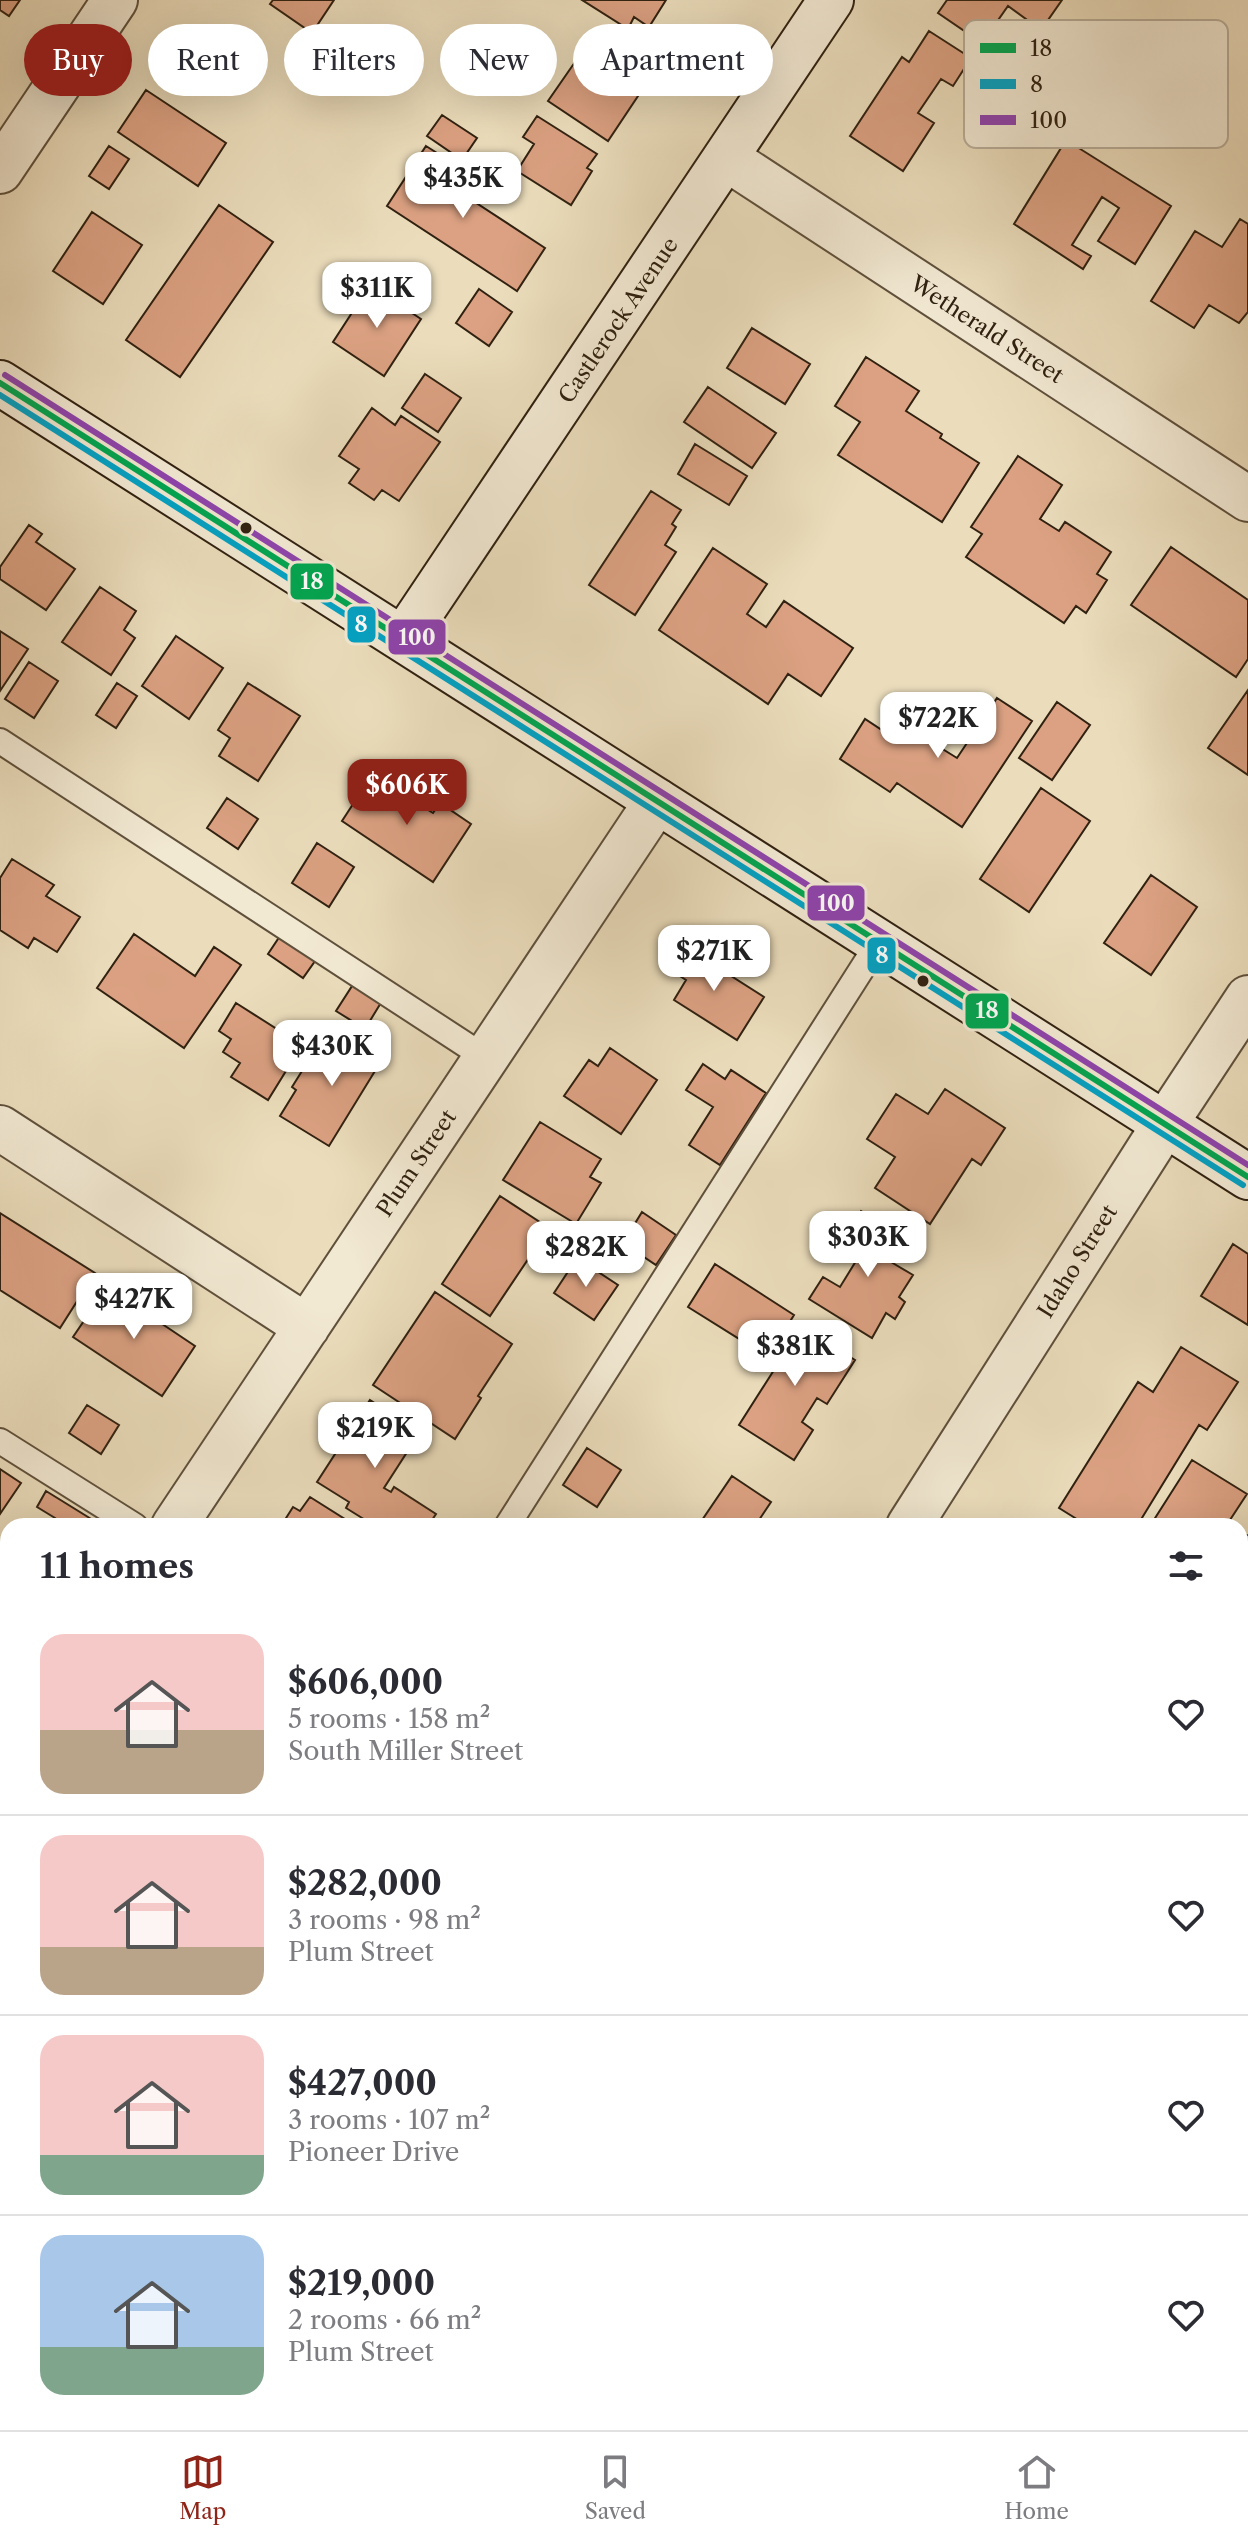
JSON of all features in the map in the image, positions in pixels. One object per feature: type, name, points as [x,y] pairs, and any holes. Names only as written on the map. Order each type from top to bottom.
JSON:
[{"type":"street","points":[[0,171],[115,0]]},
{"type":"street","name":"Castlerock Avenue","points":[[403,639],[831,0]]},
{"type":"street","name":"Wetherald Street","points":[[726,158],[1248,499]]},
{"type":"street","points":[[0,383],[1248,1177]]},
{"type":"street","name":"Plum Street","points":[[179,1518],[657,801]]},
{"type":"street","name":"Idaho Street","points":[[914,1518],[1248,998]]},
{"type":"street","points":[[0,1128],[307,1327]]},
{"type":"lane","points":[[0,741],[486,1058]]},
{"type":"lane","points":[[512,1518],[879,942]]},
{"type":"lane","points":[[0,1441],[122,1518]]},
{"type":"building","points":[[0,0],[20,0],[9,16],[0,10]]},
{"type":"building","points":[[273,0],[334,0],[318,24],[299,24],[270,4]]},
{"type":"building","points":[[582,0],[666,0],[651,24],[644,24],[634,17],[630,24],[620,24]]},
{"type":"building","points":[[947,0],[1062,0],[1048,20],[1027,20],[1008,6],[998,20],[964,20],[964,31],[938,13]]},
{"type":"building","points":[[929,31],[964,54],[964,69],[953,86],[941,79],[918,113],[934,123],[903,171],[850,136],[902,57],[909,62]]},
{"type":"building","points":[[573,65],[573,96],[638,96],[608,141],[548,101],[551,96],[557,96],[557,88]]},
{"type":"building","points":[[146,90],[148,96],[155,96],[226,143],[198,186],[118,132]]},
{"type":"building","points":[[442,115],[477,138],[462,160],[427,136]]},
{"type":"building","points":[[537,116],[597,154],[587,168],[592,171],[571,205],[517,171],[534,144],[523,137]]},
{"type":"building","points":[[109,146],[129,159],[109,189],[89,176]]},
{"type":"building","points":[[426,146],[470,174],[458,191],[545,248],[517,291],[387,206]]},
{"type":"building","points":[[1061,148],[1079,148],[1171,206],[1135,264],[1098,241],[1119,208],[1102,197],[1072,245],[1091,256],[1083,269],[1014,224]]},
{"type":"building","points":[[219,205],[273,242],[180,377],[126,340]]},
{"type":"building","points":[[92,212],[142,245],[103,304],[53,271]]},
{"type":"building","points":[[1240,219],[1248,224],[1248,312],[1239,323],[1209,305],[1194,328],[1151,301],[1195,231],[1222,247]]},
{"type":"building","points":[[370,285],[421,319],[384,376],[333,342]]},
{"type":"building","points":[[479,289],[512,312],[489,346],[456,323]]},
{"type":"building","points":[[752,328],[810,364],[785,404],[727,368]]},
{"type":"building","points":[[866,357],[919,391],[906,411],[979,463],[942,522],[838,455],[860,422],[835,406]]},
{"type":"building","points":[[425,374],[461,398],[438,432],[402,408]]},
{"type":"building","points":[[708,387],[776,433],[752,468],[684,422]]},
{"type":"building","points":[[372,408],[395,425],[401,416],[440,442],[399,501],[382,490],[374,500],[349,483],[359,469],[339,456]]},
{"type":"building","points":[[695,444],[747,476],[729,505],[678,474]]},
{"type":"building","points":[[1018,456],[1062,485],[1040,519],[1059,531],[1065,522],[1111,552],[1097,574],[1107,580],[1086,613],[1076,606],[1064,623],[966,557],[982,534],[971,527]]},
{"type":"building","points":[[651,491],[681,510],[672,524],[676,527],[665,545],[676,552],[635,615],[589,585]]},
{"type":"building","points":[[29,525],[42,534],[36,542],[75,569],[46,610],[0,579],[0,567]]},
{"type":"building","points":[[1171,547],[1248,600],[1248,659],[1236,677],[1131,605]]},
{"type":"building","points":[[713,548],[767,584],[747,614],[766,627],[784,601],[853,648],[821,696],[788,674],[768,704],[659,630]]},
{"type":"building","points":[[100,587],[136,611],[124,630],[135,638],[111,675],[62,642]]},
{"type":"building","points":[[0,631],[28,649],[0,691]]},
{"type":"building","points":[[176,636],[223,668],[189,719],[142,686]]},
{"type":"building","points":[[29,662],[58,681],[34,718],[5,699]]},
{"type":"building","points":[[117,683],[137,696],[116,728],[96,715]]},
{"type":"building","points":[[248,683],[300,716],[258,781],[219,756],[230,738],[218,730]]},
{"type":"building","points":[[1248,690],[1248,775],[1208,748]]},
{"type":"building","points":[[997,698],[1032,721],[962,827],[897,783],[890,792],[840,759],[865,719],[888,734],[901,714],[932,734],[928,740],[957,758]]},
{"type":"building","points":[[1057,702],[1090,725],[1052,780],[1019,758]]},
{"type":"building","points":[[372,775],[433,813],[440,803],[471,824],[433,882],[342,821]]},
{"type":"building","points":[[1041,788],[1090,821],[1029,912],[980,879]]},
{"type":"building","points":[[227,798],[258,819],[238,849],[207,828]]},
{"type":"building","points":[[317,843],[354,867],[329,907],[292,883]]},
{"type":"building","points":[[12,859],[54,885],[46,896],[80,917],[57,952],[34,938],[28,948],[0,930],[0,878]]},
{"type":"building","points":[[1151,875],[1197,907],[1151,975],[1104,943]]},
{"type":"building","points":[[284,930],[320,954],[303,978],[268,954]]},
{"type":"building","points":[[134,934],[195,976],[214,947],[241,965],[184,1048],[97,988]]},
{"type":"building","points":[[681,944],[764,997],[737,1040],[674,1000],[686,980],[666,967]]},
{"type":"building","points":[[354,983],[382,1001],[365,1029],[336,1011]]},
{"type":"building","points":[[236,1003],[302,1045],[268,1100],[231,1077],[240,1063],[223,1052],[231,1039],[219,1031]]},
{"type":"building","points":[[355,1033],[386,1053],[329,1146],[280,1116],[296,1090],[292,1087],[317,1047],[339,1060]]},
{"type":"building","points":[[610,1048],[657,1080],[621,1134],[564,1096],[589,1060],[598,1066]]},
{"type":"building","points":[[703,1064],[725,1079],[731,1070],[766,1093],[720,1165],[689,1145],[713,1107],[686,1090]]},
{"type":"building","points":[[945,1089],[1005,1128],[981,1165],[972,1159],[930,1224],[875,1188],[895,1157],[867,1139],[896,1094],[928,1114]]},
{"type":"building","points":[[540,1122],[601,1159],[590,1177],[601,1183],[576,1224],[503,1180]]},
{"type":"building","points":[[500,1196],[549,1228],[490,1316],[442,1284]]},
{"type":"building","points":[[861,1211],[905,1238],[891,1262],[913,1275],[899,1297],[905,1302],[895,1319],[886,1313],[872,1338],[809,1299],[823,1277],[840,1287],[864,1248],[845,1236]]},
{"type":"building","points":[[642,1212],[676,1235],[656,1265],[623,1243]]},
{"type":"building","points":[[0,1213],[95,1273],[60,1328],[0,1290]]},
{"type":"building","points":[[1233,1244],[1248,1254],[1248,1325],[1201,1296]]},
{"type":"building","points":[[577,1258],[618,1285],[594,1320],[554,1293]]},
{"type":"building","points":[[715,1264],[794,1315],[768,1357],[688,1307]]},
{"type":"building","points":[[107,1287],[195,1346],[162,1396],[73,1337]]},
{"type":"building","points":[[435,1292],[512,1344],[478,1396],[481,1398],[455,1439],[373,1385]]},
{"type":"building","points":[[791,1320],[855,1360],[827,1404],[817,1398],[802,1422],[813,1430],[794,1460],[739,1425],[774,1370],[764,1363]]},
{"type":"building","points":[[1181,1347],[1238,1382],[1207,1430],[1199,1425],[1142,1518],[1075,1518],[1059,1508],[1138,1382],[1153,1392]]},
{"type":"building","points":[[370,1400],[420,1432],[384,1488],[391,1492],[394,1487],[436,1514],[433,1518],[362,1518],[346,1508],[349,1502],[317,1482]]},
{"type":"building","points":[[87,1405],[119,1425],[101,1454],[69,1433]]},
{"type":"building","points":[[587,1448],[621,1470],[597,1507],[563,1485]]},
{"type":"building","points":[[1192,1460],[1247,1494],[1231,1518],[1155,1518]]},
{"type":"building","points":[[0,1469],[21,1483],[0,1514]]},
{"type":"building","points":[[732,1476],[771,1502],[760,1518],[703,1518]]},
{"type":"building","points":[[46,1491],[90,1518],[55,1518],[37,1507]]},
{"type":"building","points":[[310,1497],[343,1518],[286,1518],[293,1507],[300,1511]]},
{"type":"transit line","name":"100","points":[[5,375],[1248,1165]]},
{"type":"transit line","name":"18","points":[[0,383],[1248,1177]]},
{"type":"transit line","name":"8","points":[[0,395],[1243,1185]]}]
